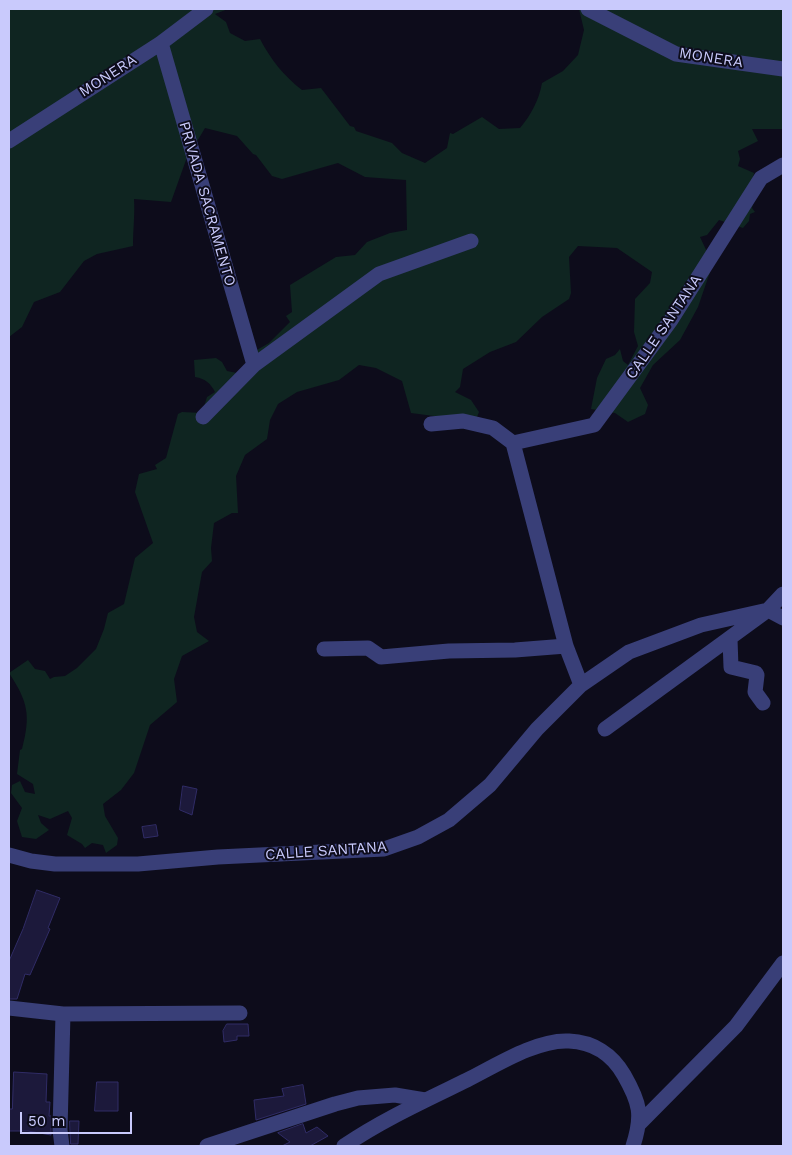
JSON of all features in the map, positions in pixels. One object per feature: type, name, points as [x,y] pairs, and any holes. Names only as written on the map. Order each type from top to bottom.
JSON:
[{"type":"street","name":"MONERA","points":[[9,140],[160,43],[206,9]]},
{"type":"street","name":"MONERA","points":[[588,9],[676,54],[783,69]]},
{"type":"street","name":"PRIVADA SACRAMENTO","points":[[160,43],[254,365]]},
{"type":"street","name":"CALLE SANTANA","points":[[513,443],[594,425],[671,320],[761,178],[783,165]]},
{"type":"street","points":[[203,417],[254,365],[379,274],[471,242]]},
{"type":"street","points":[[431,424],[464,421],[493,428],[513,443],[566,646],[582,685]]},
{"type":"street","points":[[605,730],[768,610],[783,594]]},
{"type":"street","points":[[768,610],[783,618]]},
{"type":"street","name":"CALLE SANTANA","points":[[9,855],[31,861],[55,864],[138,864],[218,857],[384,849],[418,837],[449,820],[490,785],[538,729],[582,685],[629,652],[701,625],[768,610]]},
{"type":"street","points":[[730,639],[731,667],[756,673],[755,692],[763,703]]},
{"type":"street","points":[[324,649],[368,648],[381,657],[449,651],[515,650],[566,646]]},
{"type":"street","points":[[640,1124],[736,1026],[783,963]]},
{"type":"street","points":[[9,1008],[63,1014],[240,1014]]},
{"type":"street","points":[[62,1146],[60,1130],[63,1014]]},
{"type":"street","points":[[344,1146],[425,1100],[534,1048],[568,1041],[586,1043],[600,1049],[621,1070],[635,1094],[639,1108],[640,1124],[634,1146]]},
{"type":"street","points":[[207,1146],[358,1098],[395,1095],[425,1100]]},
{"type":"green space","points":[[9,9],[228,9],[215,14],[226,22],[230,33],[245,41],[260,39],[278,67],[302,90],[321,88],[356,131],[392,143],[402,153],[425,163],[447,148],[450,133],[453,134],[482,117],[499,129],[520,128],[534,107],[542,83],[563,71],[578,55],[584,30],[579,9],[783,9],[783,129],[752,129],[758,141],[738,151],[740,159],[738,166],[754,173],[752,208],[755,212],[750,214],[749,221],[743,228],[719,220],[707,235],[700,237],[709,256],[710,272],[698,307],[680,340],[653,365],[640,388],[648,405],[645,414],[628,422],[615,413],[591,409],[597,378],[606,359],[615,355],[620,349],[623,361],[628,365],[638,346],[634,332],[635,299],[650,283],[652,272],[617,248],[578,246],[569,257],[571,293],[569,299],[542,317],[516,342],[490,352],[463,369],[460,387],[455,392],[471,400],[479,412],[477,417],[464,420],[411,413],[402,381],[376,368],[359,365],[339,380],[297,392],[278,404],[270,420],[267,439],[245,455],[236,476],[238,513],[232,513],[214,523],[211,548],[212,561],[202,572],[194,617],[197,632],[209,641],[182,656],[174,679],[177,702],[150,725],[134,773],[121,790],[103,804],[105,816],[118,838],[117,845],[106,853],[103,845],[92,843],[85,848],[67,835],[72,818],[68,811],[50,819],[38,815],[41,823],[49,830],[36,839],[22,837],[17,821],[22,808],[11,793],[12,785],[20,781],[25,792],[35,794],[33,784],[17,774],[27,718],[24,701],[9,673],[28,660],[35,669],[45,671],[50,679],[65,676],[77,668],[96,649],[108,613],[124,604],[135,558],[153,543],[135,492],[139,474],[157,469],[155,465],[166,458],[178,414],[182,412],[202,413],[207,397],[215,392],[207,382],[195,377],[194,360],[216,358],[222,362],[227,371],[237,373],[246,365],[248,355],[269,343],[290,322],[286,316],[292,312],[290,285],[336,257],[355,255],[367,242],[390,233],[407,230],[406,180],[365,177],[338,163],[282,179],[272,176],[256,155],[237,136],[205,128],[186,160],[171,202],[134,199],[133,246],[97,254],[84,261],[60,292],[34,302],[22,327],[9,337]]},
{"type":"building","points":[[183,786],[197,789],[192,815],[180,810]]},
{"type":"building","points":[[156,825],[158,836],[144,838],[142,827]]},
{"type":"building","points":[[37,890],[60,898],[48,928],[50,929],[30,975],[25,974],[17,999],[9,999],[9,961]]},
{"type":"building","points":[[227,1024],[248,1024],[249,1036],[237,1036],[237,1040],[224,1042],[223,1031]]},
{"type":"building","points":[[14,1072],[47,1074],[46,1102],[50,1102],[51,1135],[28,1131],[9,1131],[9,1109],[12,1109]]},
{"type":"building","points":[[97,1082],[118,1082],[118,1111],[95,1111]]},
{"type":"building","points":[[303,1085],[306,1104],[256,1120],[254,1100],[284,1096],[282,1089]]},
{"type":"building","points":[[70,1121],[79,1121],[78,1144],[71,1144]]},
{"type":"building","points":[[303,1124],[306,1133],[317,1127],[328,1136],[310,1146],[282,1146],[290,1142],[278,1133]]}]
